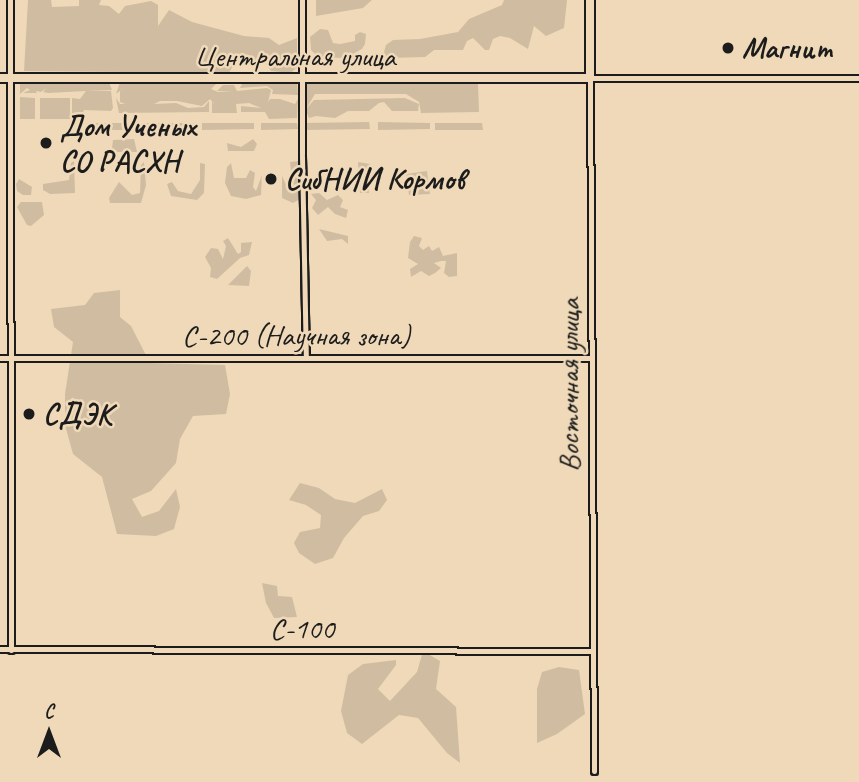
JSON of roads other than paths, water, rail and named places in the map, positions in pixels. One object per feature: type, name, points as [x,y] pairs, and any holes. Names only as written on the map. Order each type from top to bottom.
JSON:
[{"type":"main road","name":"Восточная улица","points":[[590,0],[590,78]]},
{"type":"main road","name":"Центральная улица","points":[[0,78],[590,78]]},
{"type":"street","points":[[10,0],[11,650]]},
{"type":"street","points":[[302,0],[306,358]]},
{"type":"street","points":[[590,78],[859,78]]},
{"type":"street","name":"Восточная улица","points":[[590,78],[594,771]]},
{"type":"street","name":"С-200 (Научная зона)","points":[[0,358],[592,358]]},
{"type":"street","name":"С-100","points":[[0,649],[592,651]]},
{"type":"place","name":"Магнит","points":[[728,48]]},
{"type":"place","name":"Дом Ученых СО РАСХН","points":[[46,143]]},
{"type":"place","name":"СибНИИ Кормов","points":[[271,179]]},
{"type":"place","name":"СДЭК","points":[[29,414]]}]
